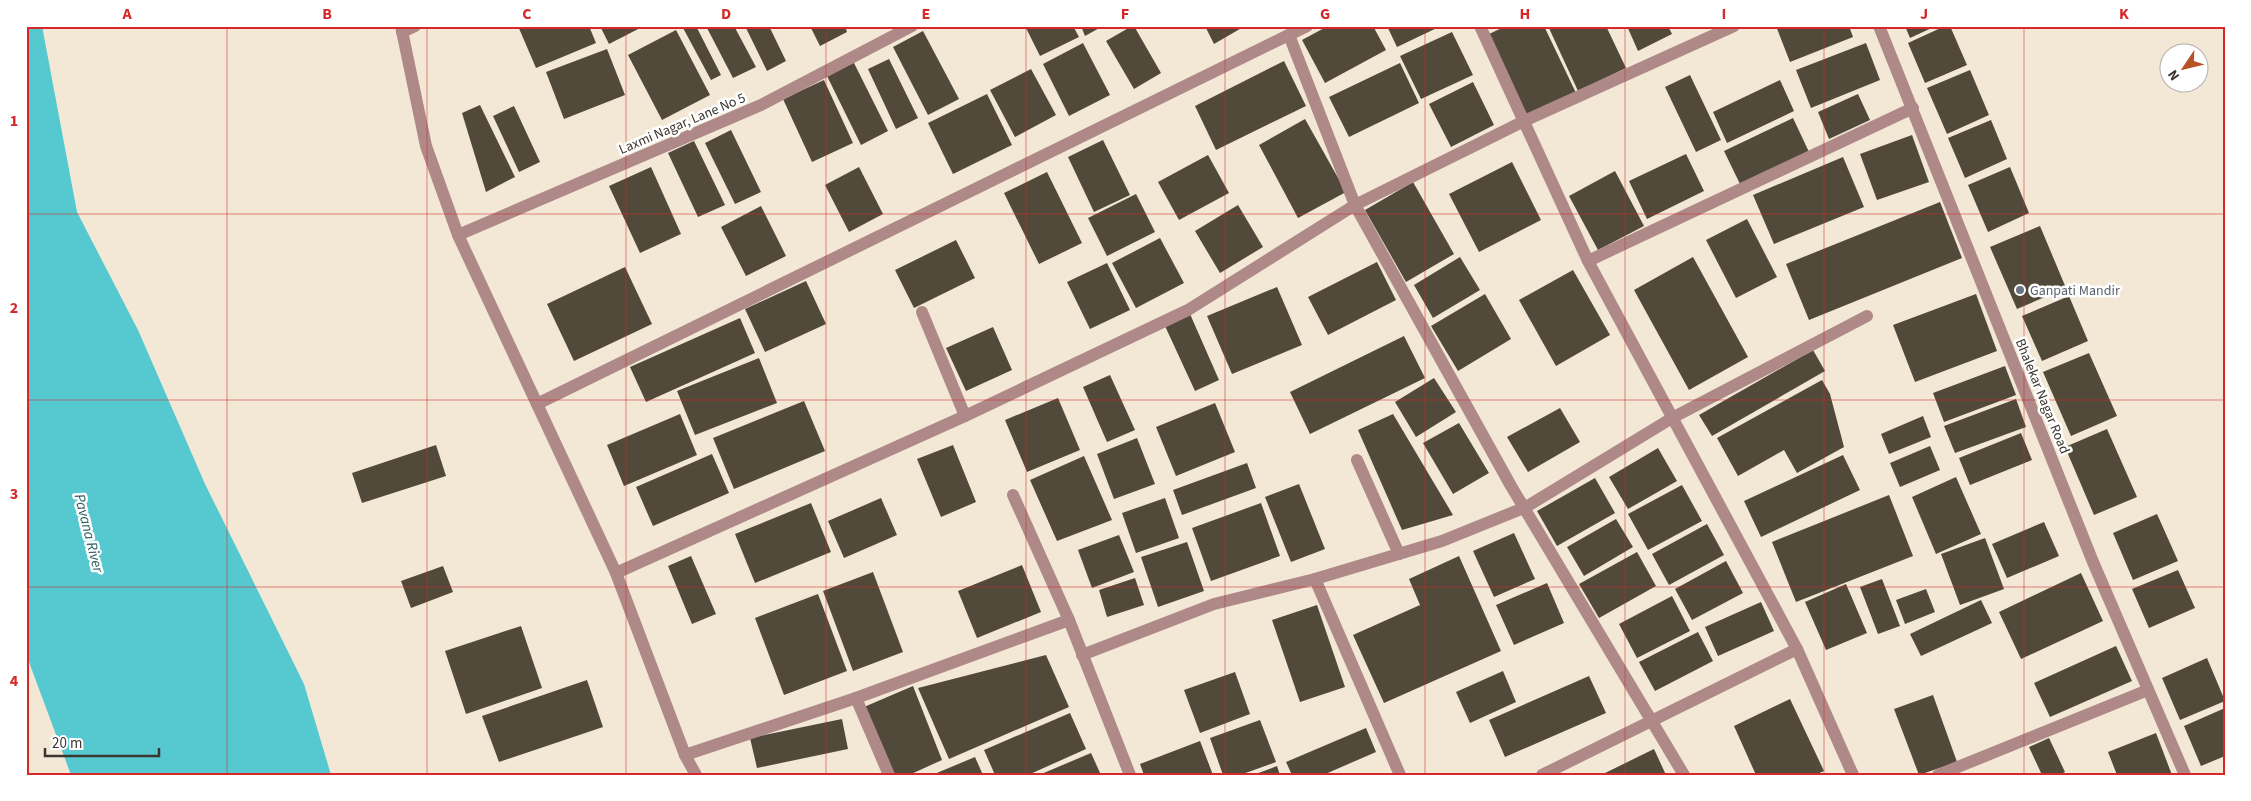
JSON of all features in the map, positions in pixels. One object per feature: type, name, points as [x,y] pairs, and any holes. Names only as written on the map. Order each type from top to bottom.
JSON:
[{"type":"street","points":[[415,26],[401,29],[426,146],[458,235],[616,573],[686,755],[696,775]]},
{"type":"street","name":"Laxmi Nagar, Lane No 5","points":[[458,235],[760,105],[912,26]]},
{"type":"street","points":[[537,404],[1307,26]]},
{"type":"street","points":[[1480,26],[1588,261],[1797,649],[1853,775]]},
{"type":"street","points":[[616,573],[965,416],[1188,310],[1355,205],[1524,121],[1734,26]]},
{"type":"street","name":"Bhalekar Nagar Road","points":[[1879,26],[2093,562],[2185,775]]},
{"type":"street","points":[[1289,35],[1355,205],[1511,486],[1526,507],[1684,775]]},
{"type":"street","points":[[1588,261],[1913,108]]},
{"type":"street","points":[[922,312],[965,416]]},
{"type":"street","points":[[1082,655],[1214,604],[1315,579],[1442,541],[1526,507],[1672,418],[1868,316]]},
{"type":"street","points":[[1356,460],[1399,554]]},
{"type":"street","points":[[1013,495],[1069,620],[1130,775]]},
{"type":"street","points":[[1315,579],[1400,775]]},
{"type":"street","points":[[686,755],[856,698],[1069,620]]},
{"type":"street","points":[[1542,775],[1797,649]]},
{"type":"street","points":[[1938,775],[2148,690]]},
{"type":"street","points":[[856,698],[889,775]]},
{"type":"water","name":"Pavana River","points":[[26,26],[42,26],[77,212],[138,330],[205,484],[304,684],[331,775],[71,775],[26,654]]},
{"type":"building","points":[[518,26],[589,26],[596,43],[536,68]]},
{"type":"building","points":[[600,26],[644,26],[609,44]]},
{"type":"building","points":[[682,26],[696,26],[721,75],[711,80]]},
{"type":"building","points":[[706,26],[734,26],[756,67],[733,78]]},
{"type":"building","points":[[745,26],[769,26],[786,61],[767,71]]},
{"type":"building","points":[[810,26],[845,26],[847,32],[820,46]]},
{"type":"building","points":[[1025,26],[1073,26],[1079,37],[1040,56]]},
{"type":"building","points":[[1081,26],[1103,26],[1085,36]]},
{"type":"building","points":[[1134,26],[1161,73],[1134,89],[1106,41]]},
{"type":"building","points":[[1205,26],[1245,26],[1214,44]]},
{"type":"building","points":[[1328,26],[1373,26],[1386,50],[1325,83],[1302,40]]},
{"type":"building","points":[[1387,26],[1441,26],[1397,47]]},
{"type":"building","points":[[1506,26],[1544,26],[1576,93],[1526,117],[1487,35]]},
{"type":"building","points":[[1548,26],[1606,26],[1626,68],[1578,91]]},
{"type":"building","points":[[1627,26],[1668,26],[1672,34],[1638,51]]},
{"type":"building","points":[[1776,26],[1849,26],[1853,37],[1790,62]]},
{"type":"building","points":[[1905,26],[1936,26],[1910,38]]},
{"type":"building","points":[[1945,26],[1950,26],[1967,65],[1925,83],[1908,43]]},
{"type":"building","points":[[676,30],[710,95],[662,120],[628,55]]},
{"type":"building","points":[[923,31],[959,99],[928,115],[893,47]]},
{"type":"building","points":[[1452,32],[1473,75],[1421,99],[1400,56]]},
{"type":"building","points":[[1083,43],[1110,95],[1069,116],[1043,64]]},
{"type":"building","points":[[1866,43],[1880,80],[1811,108],[1796,70]]},
{"type":"building","points":[[607,49],[625,95],[564,119],[546,72]]},
{"type":"building","points":[[889,59],[918,118],[896,129],[868,69]]},
{"type":"building","points":[[853,61],[888,131],[861,145],[826,74]]},
{"type":"building","points":[[1284,61],[1306,106],[1216,150],[1195,106]]},
{"type":"building","points":[[1400,63],[1419,103],[1349,137],[1329,97]]},
{"type":"building","points":[[1031,69],[1056,115],[1015,137],[990,90]]},
{"type":"building","points":[[1970,70],[1989,115],[1947,134],[1927,88]]},
{"type":"building","points":[[1690,75],[1721,140],[1696,152],[1665,87]]},
{"type":"building","points":[[824,80],[853,143],[812,162],[783,99]]},
{"type":"building","points":[[1780,80],[1794,111],[1727,143],[1713,112]]},
{"type":"building","points":[[1473,82],[1494,125],[1451,147],[1429,104]]},
{"type":"building","points":[[987,94],[1012,145],[953,174],[928,123]]},
{"type":"building","points":[[1858,94],[1870,120],[1829,139],[1818,112]]},
{"type":"building","points":[[480,105],[515,177],[486,192],[462,113]]},
{"type":"building","points":[[514,106],[540,162],[519,172],[493,116]]},
{"type":"building","points":[[1793,118],[1809,152],[1740,184],[1724,151]]},
{"type":"building","points":[[1305,119],[1346,192],[1298,218],[1259,145]]},
{"type":"building","points":[[1991,120],[2007,159],[1965,178],[1948,138]]},
{"type":"building","points":[[731,130],[761,192],[735,204],[705,143]]},
{"type":"building","points":[[1912,135],[1929,182],[1877,200],[1860,154]]},
{"type":"building","points":[[1103,140],[1130,195],[1094,212],[1068,157]]},
{"type":"building","points":[[694,141],[725,205],[698,217],[668,153]]},
{"type":"building","points":[[1686,154],[1704,191],[1647,219],[1629,181]]},
{"type":"building","points":[[1208,155],[1229,193],[1179,220],[1158,182]]},
{"type":"building","points":[[1843,157],[1864,207],[1774,244],[1753,195]]},
{"type":"building","points":[[1512,162],[1541,220],[1479,252],[1449,194]]},
{"type":"building","points":[[651,167],[681,234],[640,253],[609,186]]},
{"type":"building","points":[[859,167],[883,214],[849,232],[825,185]]},
{"type":"building","points":[[2010,167],[2029,213],[1988,232],[1968,185]]},
{"type":"building","points":[[1615,171],[1644,226],[1598,250],[1569,196]]},
{"type":"building","points":[[1047,172],[1082,243],[1039,264],[1004,193]]},
{"type":"building","points":[[1413,182],[1454,254],[1406,282],[1365,210]]},
{"type":"building","points":[[1136,194],[1155,232],[1107,256],[1088,218]]},
{"type":"building","points":[[1940,202],[1962,258],[1809,320],[1786,264]]},
{"type":"building","points":[[1238,205],[1263,247],[1220,273],[1195,231]]},
{"type":"building","points":[[761,206],[786,256],[746,276],[721,227]]},
{"type":"building","points":[[1747,219],[1777,277],[1736,298],[1706,240]]},
{"type":"building","points":[[2040,226],[2066,288],[2017,309],[1990,247]]},
{"type":"building","points":[[1160,238],[1184,283],[1136,308],[1112,263]]},
{"type":"building","points":[[956,240],[975,278],[914,308],[895,270]]},
{"type":"building","points":[[1460,257],[1480,290],[1433,318],[1414,285]]},
{"type":"building","points":[[1693,257],[1748,357],[1689,390],[1634,290]]},
{"type":"building","points":[[1377,262],[1396,300],[1328,335],[1308,297]]},
{"type":"building","points":[[1107,263],[1130,310],[1090,329],[1067,282]]},
{"type":"building","points":[[625,267],[652,324],[574,361],[547,304]]},
{"type":"building","points":[[1573,270],[1610,335],[1556,366],[1519,300]]},
{"type":"building","points":[[806,281],[826,324],[765,352],[745,309]]},
{"type":"building","points":[[1277,287],[1302,345],[1232,374],[1207,316]]},
{"type":"building","points":[[1485,294],[1511,339],[1458,371],[1431,326]]},
{"type":"building","points":[[1976,294],[1997,351],[1915,382],[1893,325]]},
{"type":"building","points":[[2069,296],[2088,341],[2042,361],[2022,316]]},
{"type":"building","points":[[1190,314],[1219,380],[1195,391],[1165,326]]},
{"type":"building","points":[[740,318],[755,353],[646,402],[630,367]]},
{"type":"building","points":[[993,327],[1012,370],[966,391],[946,348]]},
{"type":"building","points":[[1404,336],[1425,378],[1310,434],[1290,392]]},
{"type":"building","points":[[1813,350],[1825,371],[1712,436],[1699,415]]},
{"type":"building","points":[[2089,353],[2117,416],[2071,436],[2043,372]]},
{"type":"building","points":[[759,358],[777,403],[695,435],[677,391]]},
{"type":"building","points":[[2005,366],[2016,395],[1944,422],[1933,393]]},
{"type":"building","points":[[1110,375],[1135,430],[1107,442],[1083,387]]},
{"type":"building","points":[[1434,378],[1456,412],[1416,437],[1395,402]]},
{"type":"building","points":[[1822,380],[1830,394],[1844,447],[1797,473],[1784,450],[1738,476],[1717,438]]},
{"type":"building","points":[[1058,398],[1080,450],[1027,472],[1005,420]]},
{"type":"building","points":[[2016,399],[2026,427],[1955,453],[1944,426]]},
{"type":"building","points":[[804,401],[825,451],[734,489],[713,438]]},
{"type":"building","points":[[1215,403],[1235,452],[1176,476],[1156,427]]},
{"type":"building","points":[[1560,408],[1580,442],[1528,472],[1507,437]]},
{"type":"building","points":[[680,414],[697,455],[624,486],[607,445]]},
{"type":"building","points":[[1393,414],[1453,515],[1402,530],[1358,430]]},
{"type":"building","points":[[1923,416],[1931,437],[1889,454],[1881,434]]},
{"type":"building","points":[[1459,423],[1489,473],[1453,494],[1423,443]]},
{"type":"building","points":[[2107,429],[2137,497],[2094,515],[2065,447]]},
{"type":"building","points":[[2021,433],[2032,460],[1970,485],[1959,458]]},
{"type":"building","points":[[1137,438],[1155,484],[1114,499],[1097,454]]},
{"type":"building","points":[[436,445],[446,476],[362,503],[352,473]]},
{"type":"building","points":[[953,445],[976,502],[941,517],[917,459]]},
{"type":"building","points":[[1930,446],[1940,470],[1900,487],[1890,463]]},
{"type":"building","points":[[1658,448],[1677,481],[1628,509],[1609,477]]},
{"type":"building","points":[[712,454],[729,493],[653,526],[636,487]]},
{"type":"building","points":[[1843,455],[1860,490],[1761,537],[1744,501]]},
{"type":"building","points":[[1084,456],[1112,520],[1057,541],[1030,480]]},
{"type":"building","points":[[1247,463],[1256,488],[1182,515],[1173,490]]},
{"type":"building","points":[[1956,477],[1981,534],[1936,554],[1912,497]]},
{"type":"building","points":[[1595,478],[1615,513],[1557,546],[1537,511]]},
{"type":"building","points":[[1299,484],[1325,549],[1291,562],[1265,497]]},
{"type":"building","points":[[1682,485],[1702,521],[1648,550],[1628,514]]},
{"type":"building","points":[[1889,495],[1913,556],[1796,602],[1772,542]]},
{"type":"building","points":[[881,498],[897,535],[844,558],[828,521]]},
{"type":"building","points":[[1165,498],[1179,538],[1136,553],[1122,513]]},
{"type":"building","points":[[811,503],[831,552],[755,583],[735,534]]},
{"type":"building","points":[[1261,503],[1280,556],[1211,581],[1192,528]]},
{"type":"building","points":[[2157,514],[2178,561],[2133,580],[2113,533]]},
{"type":"building","points":[[1616,519],[1633,547],[1584,576],[1567,547]]},
{"type":"building","points":[[2044,522],[2059,556],[2007,578],[1992,544]]},
{"type":"building","points":[[1707,524],[1724,555],[1669,585],[1652,554]]},
{"type":"building","points":[[1514,533],[1535,579],[1494,597],[1473,551]]},
{"type":"building","points":[[1119,535],[1134,572],[1092,588],[1078,550]]},
{"type":"building","points":[[1985,538],[2004,589],[1960,605],[1941,554]]},
{"type":"building","points":[[1187,542],[1204,591],[1158,607],[1141,557]]},
{"type":"building","points":[[1637,552],[1656,586],[1599,618],[1579,584]]},
{"type":"building","points":[[691,556],[716,614],[692,624],[668,566]]},
{"type":"building","points":[[1459,556],[1501,651],[1384,703],[1353,635],[1420,605],[1409,579]]},
{"type":"building","points":[[1726,561],[1743,593],[1692,620],[1675,589]]},
{"type":"building","points":[[1022,565],[1041,612],[977,638],[958,591]]},
{"type":"building","points":[[443,566],[453,592],[411,608],[401,581]]},
{"type":"building","points":[[2178,570],[2195,608],[2149,628],[2132,589]]},
{"type":"building","points":[[873,572],[903,652],[853,671],[823,591]]},
{"type":"building","points":[[2081,573],[2103,621],[2021,659],[1999,612]]},
{"type":"building","points":[[1135,578],[1144,605],[1107,617],[1099,590]]},
{"type":"building","points":[[1882,579],[1900,626],[1878,634],[1860,587]]},
{"type":"building","points":[[1547,583],[1564,623],[1514,645],[1496,605]]},
{"type":"building","points":[[1846,584],[1867,633],[1826,650],[1805,602]]},
{"type":"building","points":[[1926,589],[1935,612],[1905,624],[1896,600]]},
{"type":"building","points":[[818,594],[847,671],[784,695],[755,618]]},
{"type":"building","points":[[1672,596],[1690,631],[1637,658],[1619,624]]},
{"type":"building","points":[[1981,600],[1992,623],[1921,656],[1910,634]]},
{"type":"building","points":[[1761,602],[1774,631],[1718,656],[1705,627]]},
{"type":"building","points":[[1317,605],[1345,687],[1300,702],[1272,620]]},
{"type":"building","points":[[521,626],[542,688],[466,714],[445,651]]},
{"type":"building","points":[[1698,632],[1713,661],[1655,691],[1639,662]]},
{"type":"building","points":[[2116,646],[2132,681],[2050,717],[2034,683]]},
{"type":"building","points":[[1046,655],[1069,707],[949,759],[918,688]]},
{"type":"building","points":[[2207,658],[2225,701],[2180,720],[2162,678]]},
{"type":"building","points":[[1503,671],[1516,702],[1470,723],[1456,692]]},
{"type":"building","points":[[1235,672],[1250,714],[1200,733],[1184,690]]},
{"type":"building","points":[[1589,676],[1606,713],[1505,757],[1489,720]]},
{"type":"building","points":[[587,680],[603,727],[499,762],[482,716]]},
{"type":"building","points":[[913,686],[942,760],[909,775],[894,775],[864,707]]},
{"type":"building","points":[[1933,695],[1957,762],[1919,775],[1894,709]]},
{"type":"building","points":[[1790,699],[1824,771],[1815,775],[1756,775],[1734,726]]},
{"type":"building","points":[[2225,708],[2225,756],[2201,766],[2184,726]]},
{"type":"building","points":[[1070,713],[1086,749],[1028,775],[995,775],[984,750]]},
{"type":"building","points":[[842,719],[848,749],[757,768],[750,738]]},
{"type":"building","points":[[1260,720],[1276,762],[1240,775],[1223,775],[1210,738]]},
{"type":"building","points":[[1366,728],[1376,752],[1323,775],[1292,775],[1286,762]]},
{"type":"building","points":[[2156,733],[2172,775],[2117,775],[2108,752]]},
{"type":"building","points":[[2049,738],[2065,772],[2059,775],[2042,775],[2029,747]]},
{"type":"building","points":[[1200,741],[1213,775],[1144,775],[1140,764]]},
{"type":"building","points":[[1654,749],[1666,775],[1601,775]]},
{"type":"building","points":[[1091,753],[1101,775],[1039,775]]},
{"type":"building","points":[[975,757],[983,775],[932,775]]},
{"type":"building","points":[[1277,766],[1280,775],[1253,775]]},
{"type":"place","name":"Ganpati Mandir","points":[[2020,290]]}]
